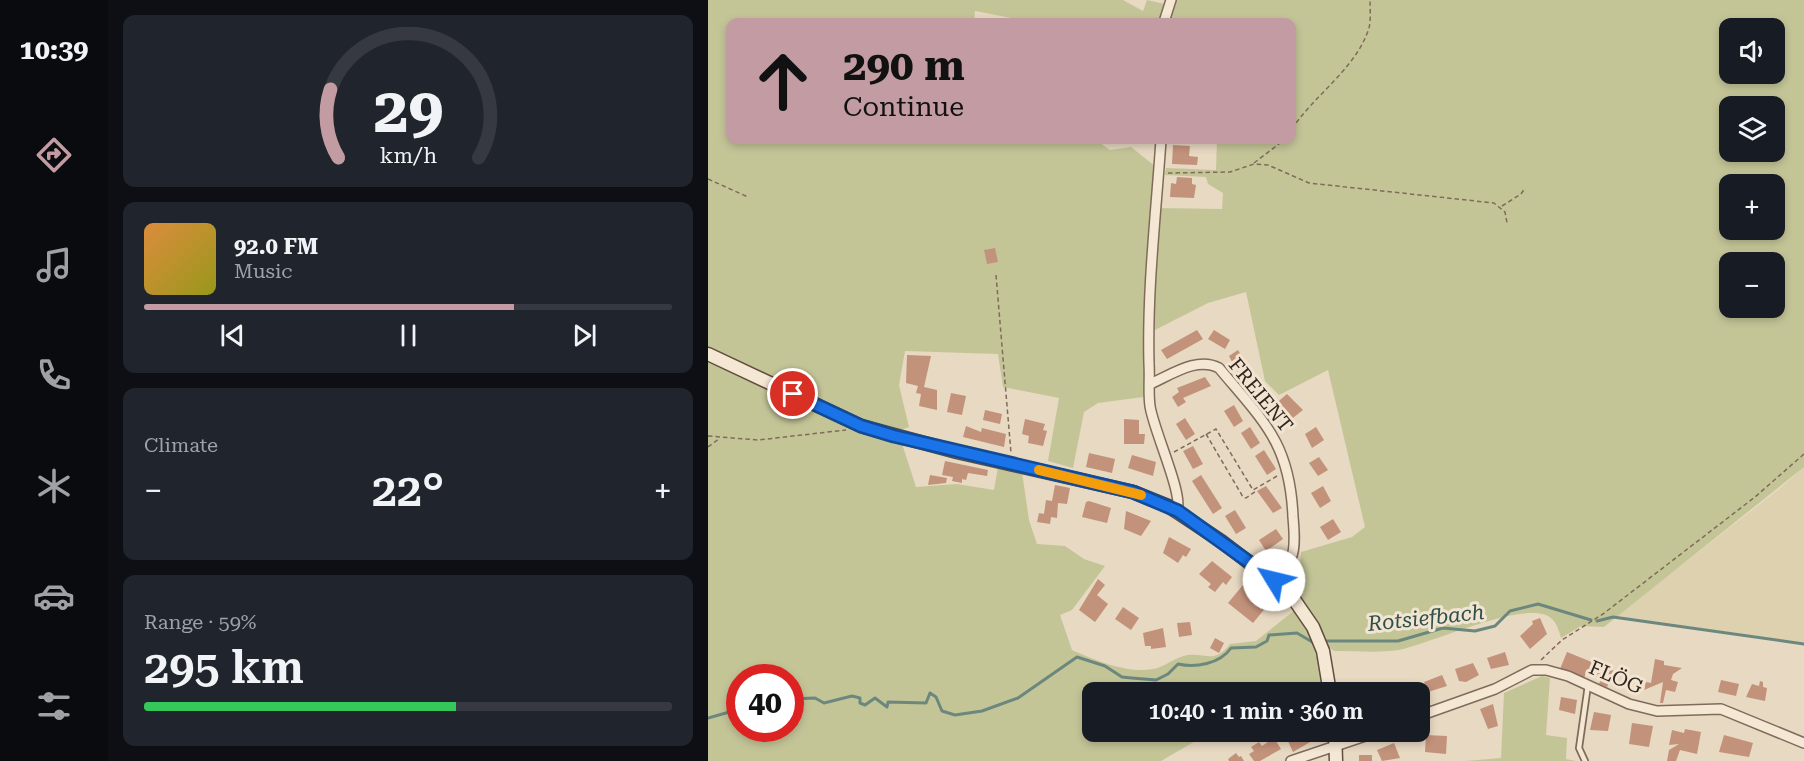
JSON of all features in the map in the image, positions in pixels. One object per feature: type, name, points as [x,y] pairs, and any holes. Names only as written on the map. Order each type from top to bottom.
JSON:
[{"type":"street","points":[[1165,18],[1171,0]]},
{"type":"street","points":[[1161,144],[1148,330],[1149,404],[1174,483],[1178,511]]},
{"type":"street","points":[[708,354],[861,426],[894,436],[1133,492],[1178,511],[1274,580],[1291,595],[1313,627],[1328,667],[1329,682]]},
{"type":"street","name":"FREIENT","points":[[1150,384],[1198,364],[1209,362],[1219,368],[1277,440],[1288,470],[1294,524],[1292,556],[1274,580]]},
{"type":"street","points":[[1430,712],[1495,689],[1532,670]]},
{"type":"street","name":"FLÖG","points":[[1532,670],[1546,670],[1588,685],[1629,704],[1657,711],[1721,709],[1804,743]]},
{"type":"street","points":[[1336,742],[1336,761]]},
{"type":"street","points":[[1291,761],[1350,742]]},
{"type":"lane","points":[[1585,761],[1579,748],[1588,685]]},
{"type":"path","points":[[1296,123],[1303,112],[1352,60],[1369,28],[1370,0]]},
{"type":"path","points":[[1254,164],[1279,144]]},
{"type":"path","points":[[1159,173],[1218,173],[1254,164],[1268,165],[1309,183],[1446,197],[1501,207],[1505,212],[1507,223]]},
{"type":"path","points":[[708,179],[748,197]]},
{"type":"path","points":[[1501,207],[1521,194],[1525,188]]},
{"type":"path","points":[[996,275],[1011,464]]},
{"type":"path","points":[[708,436],[758,440],[842,431],[861,426]]},
{"type":"path","points":[[1164,456],[1216,429],[1253,490],[1256,490]]},
{"type":"path","points":[[1206,434],[1243,497],[1246,498],[1288,470]]},
{"type":"path","points":[[708,447],[720,438]]},
{"type":"path","points":[[1532,670],[1562,640],[1603,614],[1674,561],[1762,491],[1804,454]]},
{"type":"shaded area","points":[[1804,467],[1804,644],[1615,617],[1777,491]]},
{"type":"green space","points":[[708,0],[1123,0],[1143,11],[1147,0],[1169,5],[1171,0],[1804,0],[1804,467],[1604,627],[1581,626],[1561,638],[1551,618],[1539,613],[1521,614],[1500,618],[1399,650],[1375,652],[1334,651],[1326,645],[1298,591],[1301,552],[1352,537],[1365,527],[1328,370],[1279,395],[1265,381],[1246,292],[1208,303],[1153,331],[1158,208],[1222,209],[1223,193],[1208,184],[1206,177],[1165,175],[1166,168],[1216,170],[1217,144],[1296,144],[1296,18],[1011,18],[975,11],[974,18],[726,18],[726,144],[1102,144],[1110,150],[1131,147],[1156,167],[1143,397],[1098,403],[1084,412],[1073,468],[1048,461],[1059,398],[1003,387],[998,354],[905,351],[899,385],[909,427],[898,431],[916,487],[957,484],[994,490],[998,467],[1022,472],[1029,520],[1037,544],[1065,546],[1084,559],[1105,566],[1072,610],[1060,615],[1072,650],[1122,668],[1153,669],[1183,656],[1215,656],[1230,644],[1256,641],[1295,610],[1315,650],[1322,682],[1082,682],[1082,742],[1194,742],[1161,761],[708,761]]},
{"type":"green space","points":[[1542,676],[1550,678],[1546,735],[1567,738],[1566,759],[1576,761],[1466,761],[1501,758],[1504,693]]},
{"type":"building","points":[[1173,145],[1190,146],[1189,156],[1198,157],[1197,165],[1172,164]]},
{"type":"building","points":[[1177,177],[1192,178],[1192,184],[1196,185],[1194,198],[1170,197],[1171,183],[1176,184]]},
{"type":"building","points":[[995,248],[998,262],[987,264],[984,250]]},
{"type":"building","points":[[1197,330],[1203,339],[1167,359],[1161,350]]},
{"type":"building","points":[[1214,330],[1230,340],[1225,349],[1208,339]]},
{"type":"building","points":[[1238,350],[1248,367],[1238,373],[1229,356]]},
{"type":"building","points":[[907,355],[931,356],[924,387],[937,390],[937,410],[919,406],[921,394],[916,393],[918,386],[906,383]]},
{"type":"building","points":[[1205,377],[1211,386],[1183,398],[1186,402],[1178,407],[1172,397],[1179,392],[1177,388]]},
{"type":"building","points":[[1262,384],[1271,395],[1264,401],[1255,389]]},
{"type":"building","points":[[951,393],[966,396],[962,415],[947,412]]},
{"type":"building","points":[[1287,394],[1303,410],[1289,421],[1273,406]]},
{"type":"building","points":[[1234,405],[1243,421],[1234,427],[1224,411]]},
{"type":"building","points":[[985,410],[1002,414],[1000,424],[983,420]]},
{"type":"building","points":[[1185,418],[1195,434],[1186,440],[1176,424]]},
{"type":"building","points":[[1025,419],[1045,424],[1043,430],[1047,431],[1043,446],[1028,443],[1029,436],[1022,434]]},
{"type":"building","points":[[1124,419],[1139,420],[1139,434],[1145,434],[1144,444],[1124,444]]},
{"type":"building","points":[[966,426],[981,432],[982,428],[1006,434],[1004,447],[963,437]]},
{"type":"building","points":[[1250,427],[1260,443],[1251,449],[1241,433]]},
{"type":"building","points":[[1316,427],[1324,440],[1312,448],[1305,434]]},
{"type":"building","points":[[1193,446],[1203,464],[1193,469],[1183,451]]},
{"type":"building","points":[[1264,450],[1276,469],[1267,475],[1255,456]]},
{"type":"building","points":[[1089,453],[1115,459],[1112,473],[1086,467]]},
{"type":"building","points":[[1132,455],[1156,462],[1153,476],[1128,468]]},
{"type":"building","points":[[1319,457],[1328,470],[1318,476],[1309,463]]},
{"type":"building","points":[[945,461],[988,470],[987,476],[968,473],[966,480],[962,479],[962,483],[952,481],[953,477],[942,475]]},
{"type":"building","points":[[930,475],[947,478],[946,483],[928,485]]},
{"type":"building","points":[[1201,475],[1222,508],[1213,514],[1192,481]]},
{"type":"building","points":[[1055,485],[1070,488],[1067,504],[1058,503],[1057,518],[1051,517],[1050,524],[1037,522],[1039,513],[1044,514],[1046,500],[1052,501]]},
{"type":"building","points":[[1266,486],[1282,508],[1273,513],[1257,491]]},
{"type":"building","points":[[1323,486],[1331,501],[1320,508],[1311,493]]},
{"type":"building","points":[[1086,502],[1111,508],[1107,523],[1082,517]]},
{"type":"building","points":[[1235,510],[1246,528],[1236,534],[1225,516]]},
{"type":"building","points":[[1126,511],[1151,521],[1141,536],[1124,529]]},
{"type":"building","points":[[1333,519],[1341,532],[1328,540],[1320,527]]},
{"type":"building","points":[[1276,529],[1283,539],[1266,551],[1259,540]]},
{"type":"building","points":[[1169,537],[1191,549],[1178,563],[1163,553]]},
{"type":"building","points":[[1212,561],[1232,577],[1226,585],[1223,582],[1215,592],[1208,587],[1211,584],[1199,574]]},
{"type":"building","points":[[1098,579],[1105,585],[1097,595],[1108,604],[1095,622],[1079,610]]},
{"type":"building","points":[[1243,585],[1267,606],[1253,623],[1228,603]]},
{"type":"building","points":[[1123,607],[1139,618],[1131,630],[1115,619]]},
{"type":"building","points":[[1540,618],[1547,634],[1530,649],[1520,636],[1533,624],[1532,621]]},
{"type":"building","points":[[1190,622],[1192,635],[1179,637],[1177,623]]},
{"type":"building","points":[[1163,628],[1166,647],[1151,649],[1151,646],[1145,646],[1143,633]]},
{"type":"building","points":[[1215,638],[1224,643],[1219,653],[1210,648]]},
{"type":"building","points":[[1505,652],[1509,665],[1491,669],[1487,658]]},
{"type":"building","points":[[1567,652],[1614,671],[1607,687],[1599,684],[1601,679],[1586,673],[1584,678],[1560,669]]},
{"type":"building","points":[[1655,659],[1664,661],[1664,665],[1682,668],[1673,674],[1671,680],[1678,682],[1675,692],[1666,690],[1663,703],[1660,703],[1663,682],[1644,690],[1646,682],[1651,683]]},
{"type":"building","points":[[1473,663],[1479,675],[1466,682],[1459,681],[1455,669]]},
{"type":"building","points":[[1442,675],[1447,686],[1430,691],[1430,682],[1424,682]]},
{"type":"building","points":[[1721,680],[1739,684],[1736,696],[1718,692]]},
{"type":"building","points":[[1760,681],[1763,682],[1763,687],[1767,688],[1765,701],[1746,697],[1752,684],[1759,686]]},
{"type":"building","points":[[1561,697],[1577,700],[1575,714],[1559,710]]},
{"type":"building","points":[[1493,704],[1498,726],[1488,729],[1480,709]]},
{"type":"building","points":[[1594,712],[1611,715],[1608,731],[1590,730]]},
{"type":"building","points":[[1632,723],[1653,726],[1649,747],[1629,744]]},
{"type":"building","points":[[1685,729],[1701,732],[1697,754],[1680,750],[1676,761],[1667,761],[1669,750],[1679,744],[1669,745],[1672,730],[1684,733]]},
{"type":"building","points":[[1430,735],[1447,736],[1446,754],[1425,752],[1426,742],[1430,742]]},
{"type":"building","points":[[1724,735],[1753,743],[1749,757],[1719,752]]},
{"type":"building","points":[[1259,742],[1262,746],[1268,742],[1277,742],[1281,749],[1260,761],[1254,761],[1249,754],[1254,751],[1251,747]]},
{"type":"building","points":[[1288,742],[1310,742],[1293,752]]},
{"type":"building","points":[[1394,743],[1400,758],[1382,761],[1377,750]]},
{"type":"building","points":[[1236,753],[1244,761],[1229,761],[1228,759]]},
{"type":"building","points":[[1359,755],[1372,755],[1372,761],[1359,761]]},
{"type":"waterway","name":"Rotsiefbach","points":[[1327,641],[1398,641],[1443,628],[1475,631],[1495,626],[1510,611],[1538,604],[1591,620]]},
{"type":"waterway","name":"Rotsiefbach","points":[[1597,621],[1613,617],[1804,644]]},
{"type":"waterway","name":"Rotsiefbach","points":[[804,698],[815,698],[824,703],[852,696],[860,698],[860,703],[865,705],[875,698],[887,707],[888,702],[926,703],[930,693],[936,697],[942,711],[955,715],[982,711],[1018,698],[1077,657],[1105,666],[1122,677],[1156,680],[1168,674],[1178,664],[1207,664],[1220,658],[1231,648],[1256,647],[1267,641],[1269,635],[1297,633],[1314,643]]},
{"type":"waterway","name":"Rotsiefbach","points":[[708,718],[726,713]]},
{"type":"slow traffic","points":[[1039,470],[1141,495]]},
{"type":"route","points":[[793,394],[861,426],[894,436],[1133,492],[1178,511],[1274,580]]}]
